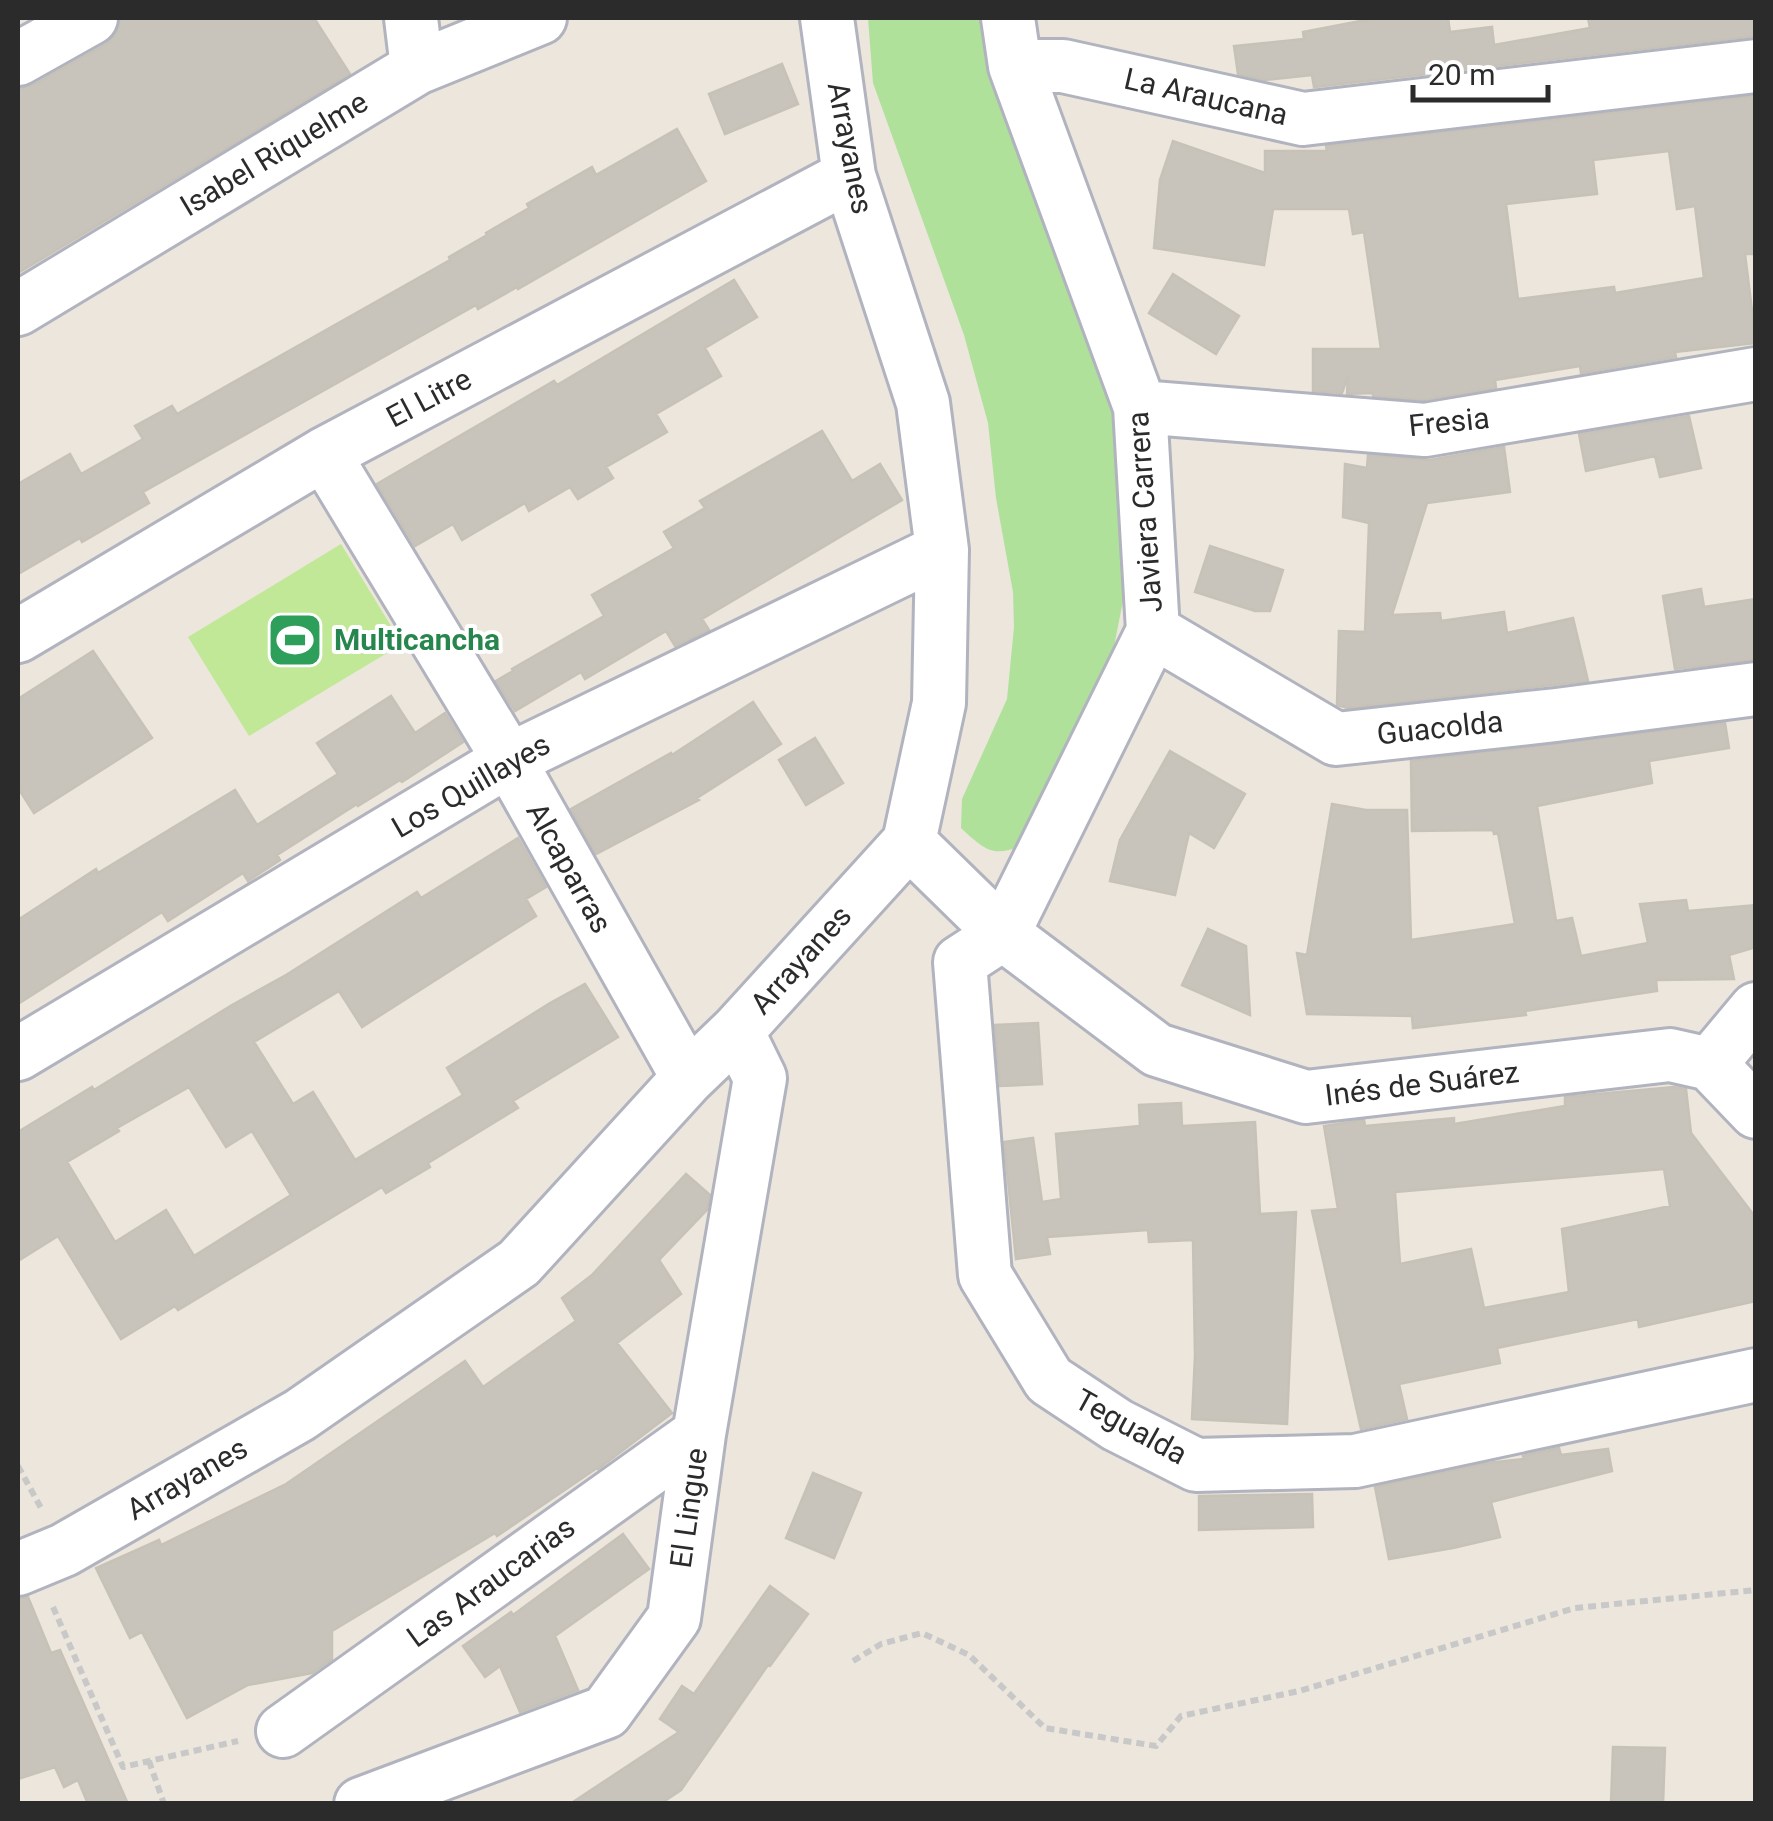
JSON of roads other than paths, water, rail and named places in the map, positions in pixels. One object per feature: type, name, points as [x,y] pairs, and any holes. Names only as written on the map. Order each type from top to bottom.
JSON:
[{"type":"street","points":[[18,59],[91,18]]},
{"type":"street","name":"Isabel Riquelme","points":[[18,309],[414,43],[540,18]]},
{"type":"street","name":"Arrayanes","points":[[26,1566],[64,1550],[300,1415],[518,1263],[909,842],[940,703],[942,550],[923,403],[849,176],[827,18]]},
{"type":"street","name":"La Araucana","points":[[1011,42],[1063,66],[1303,119],[1756,66]]},
{"type":"street","name":"Javiera Carrera","points":[[1003,934],[1153,631],[1140,408],[1011,42]]},
{"type":"street","name":"El Litre","points":[[18,636],[324,454],[849,176]]},
{"type":"street","name":"Fresia","points":[[1140,408],[1426,430],[1756,374]]},
{"type":"street","name":"Alcaparras","points":[[324,454],[509,760],[688,1078]]},
{"type":"street","name":"Los Quillayes","points":[[18,1054],[509,760],[942,550]]},
{"type":"street","name":"Guacolda","points":[[1153,631],[1336,740],[1756,688]]},
{"type":"street","name":"Inés de Suárez","points":[[909,842],[1003,934],[1157,1050],[1306,1097],[1670,1055],[1710,1064]]},
{"type":"street","name":"Tegualda","points":[[1003,934],[960,962],[985,1275],[1049,1380],[1117,1425],[1196,1465],[1355,1460],[1756,1375]]},
{"type":"street","points":[[1756,1009],[1710,1064],[1756,1112]]},
{"type":"street","name":"El Lingue","points":[[361,1804],[606,1712],[674,1618],[699,1434],[760,1078],[736,1030]]},
{"type":"street","name":"Las Araucarias","points":[[283,1731],[699,1434]]},
{"type":"place","name":"Multicancha","points":[[295,640]]}]
